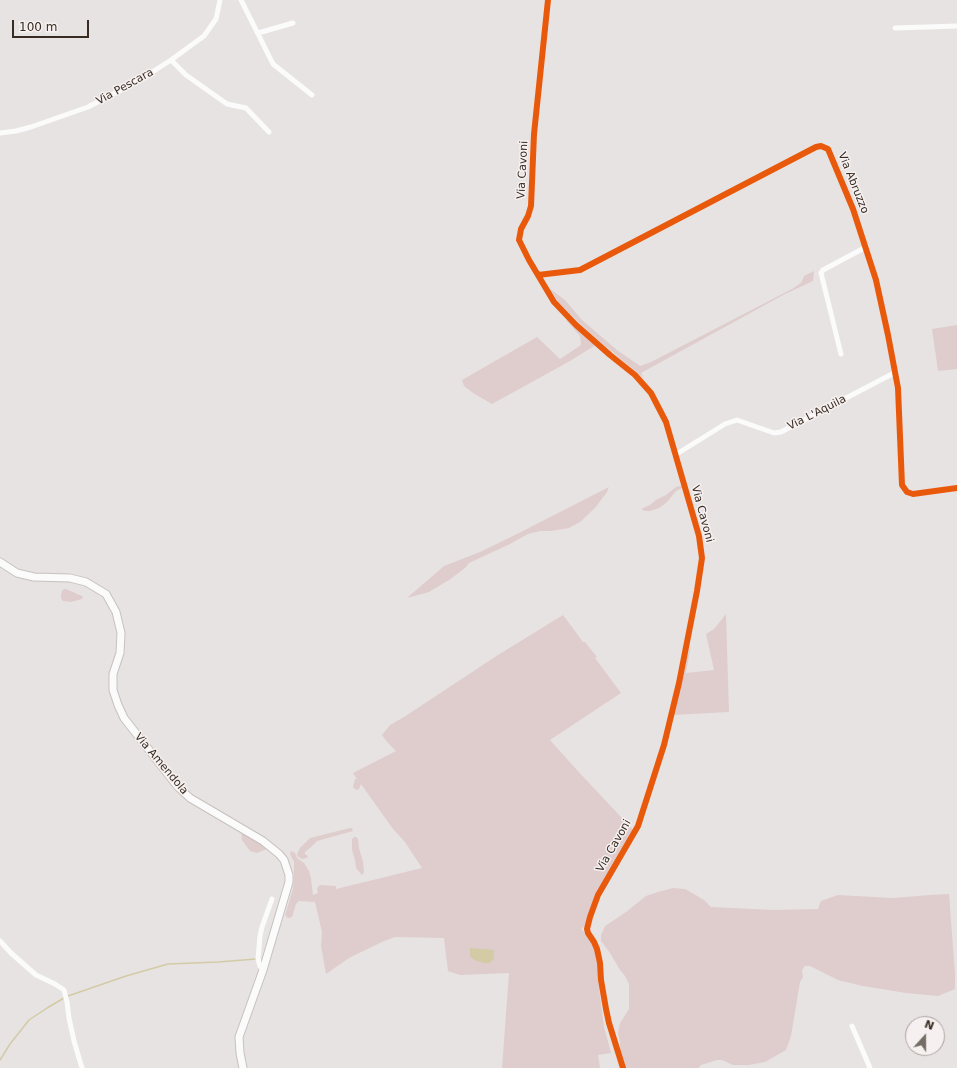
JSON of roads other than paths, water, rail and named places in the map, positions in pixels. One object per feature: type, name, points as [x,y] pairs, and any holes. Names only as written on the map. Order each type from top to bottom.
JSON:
[{"type":"main road","name":"Via Amendola","points":[[0,562],[18,573],[34,578],[70,578],[86,582],[106,594],[116,612],[121,633],[120,653],[113,674],[113,690],[124,718],[178,787],[186,795],[263,841],[284,860],[289,875],[289,882],[263,970],[239,1037],[243,1068]]},
{"type":"street","name":"Via Pescara","points":[[0,133],[31,127],[88,107],[121,90],[171,60],[204,36],[216,19],[221,0]]},
{"type":"street","points":[[241,0],[274,64],[312,95]]},
{"type":"street","name":"Via Cavoni","points":[[548,0],[534,134],[533,189],[531,206],[528,216],[521,229],[519,240],[528,260],[554,302],[576,325],[635,375],[651,393],[666,422],[700,536],[702,558],[697,591],[669,729],[638,826],[598,895],[587,929],[597,949],[609,1023],[623,1068]]},
{"type":"street","points":[[258,33],[293,23]]},
{"type":"street","points":[[895,28],[957,26]]},
{"type":"street","points":[[171,60],[186,75],[226,104],[246,108],[270,132]]},
{"type":"street","name":"Via Abruzzo","points":[[538,275],[580,270],[816,147],[821,146],[828,149],[853,209],[876,280],[898,388],[902,485],[907,492],[913,494],[957,488]]},
{"type":"street","points":[[841,354],[821,273],[823,270],[866,247]]},
{"type":"street","name":"Via L'Aquila","points":[[675,455],[725,424],[737,420],[774,433],[781,432],[894,373]]},
{"type":"street","points":[[263,970],[258,959],[260,936],[272,900]]},
{"type":"street","points":[[0,941],[36,975],[64,990],[74,1041],[82,1068]]},
{"type":"street","points":[[852,1026],[870,1068]]},
{"type":"waterway","points":[[68,996],[126,976],[168,964],[256,959]]},
{"type":"waterway","points":[[0,1060],[10,1044],[29,1020],[64,998]]}]
